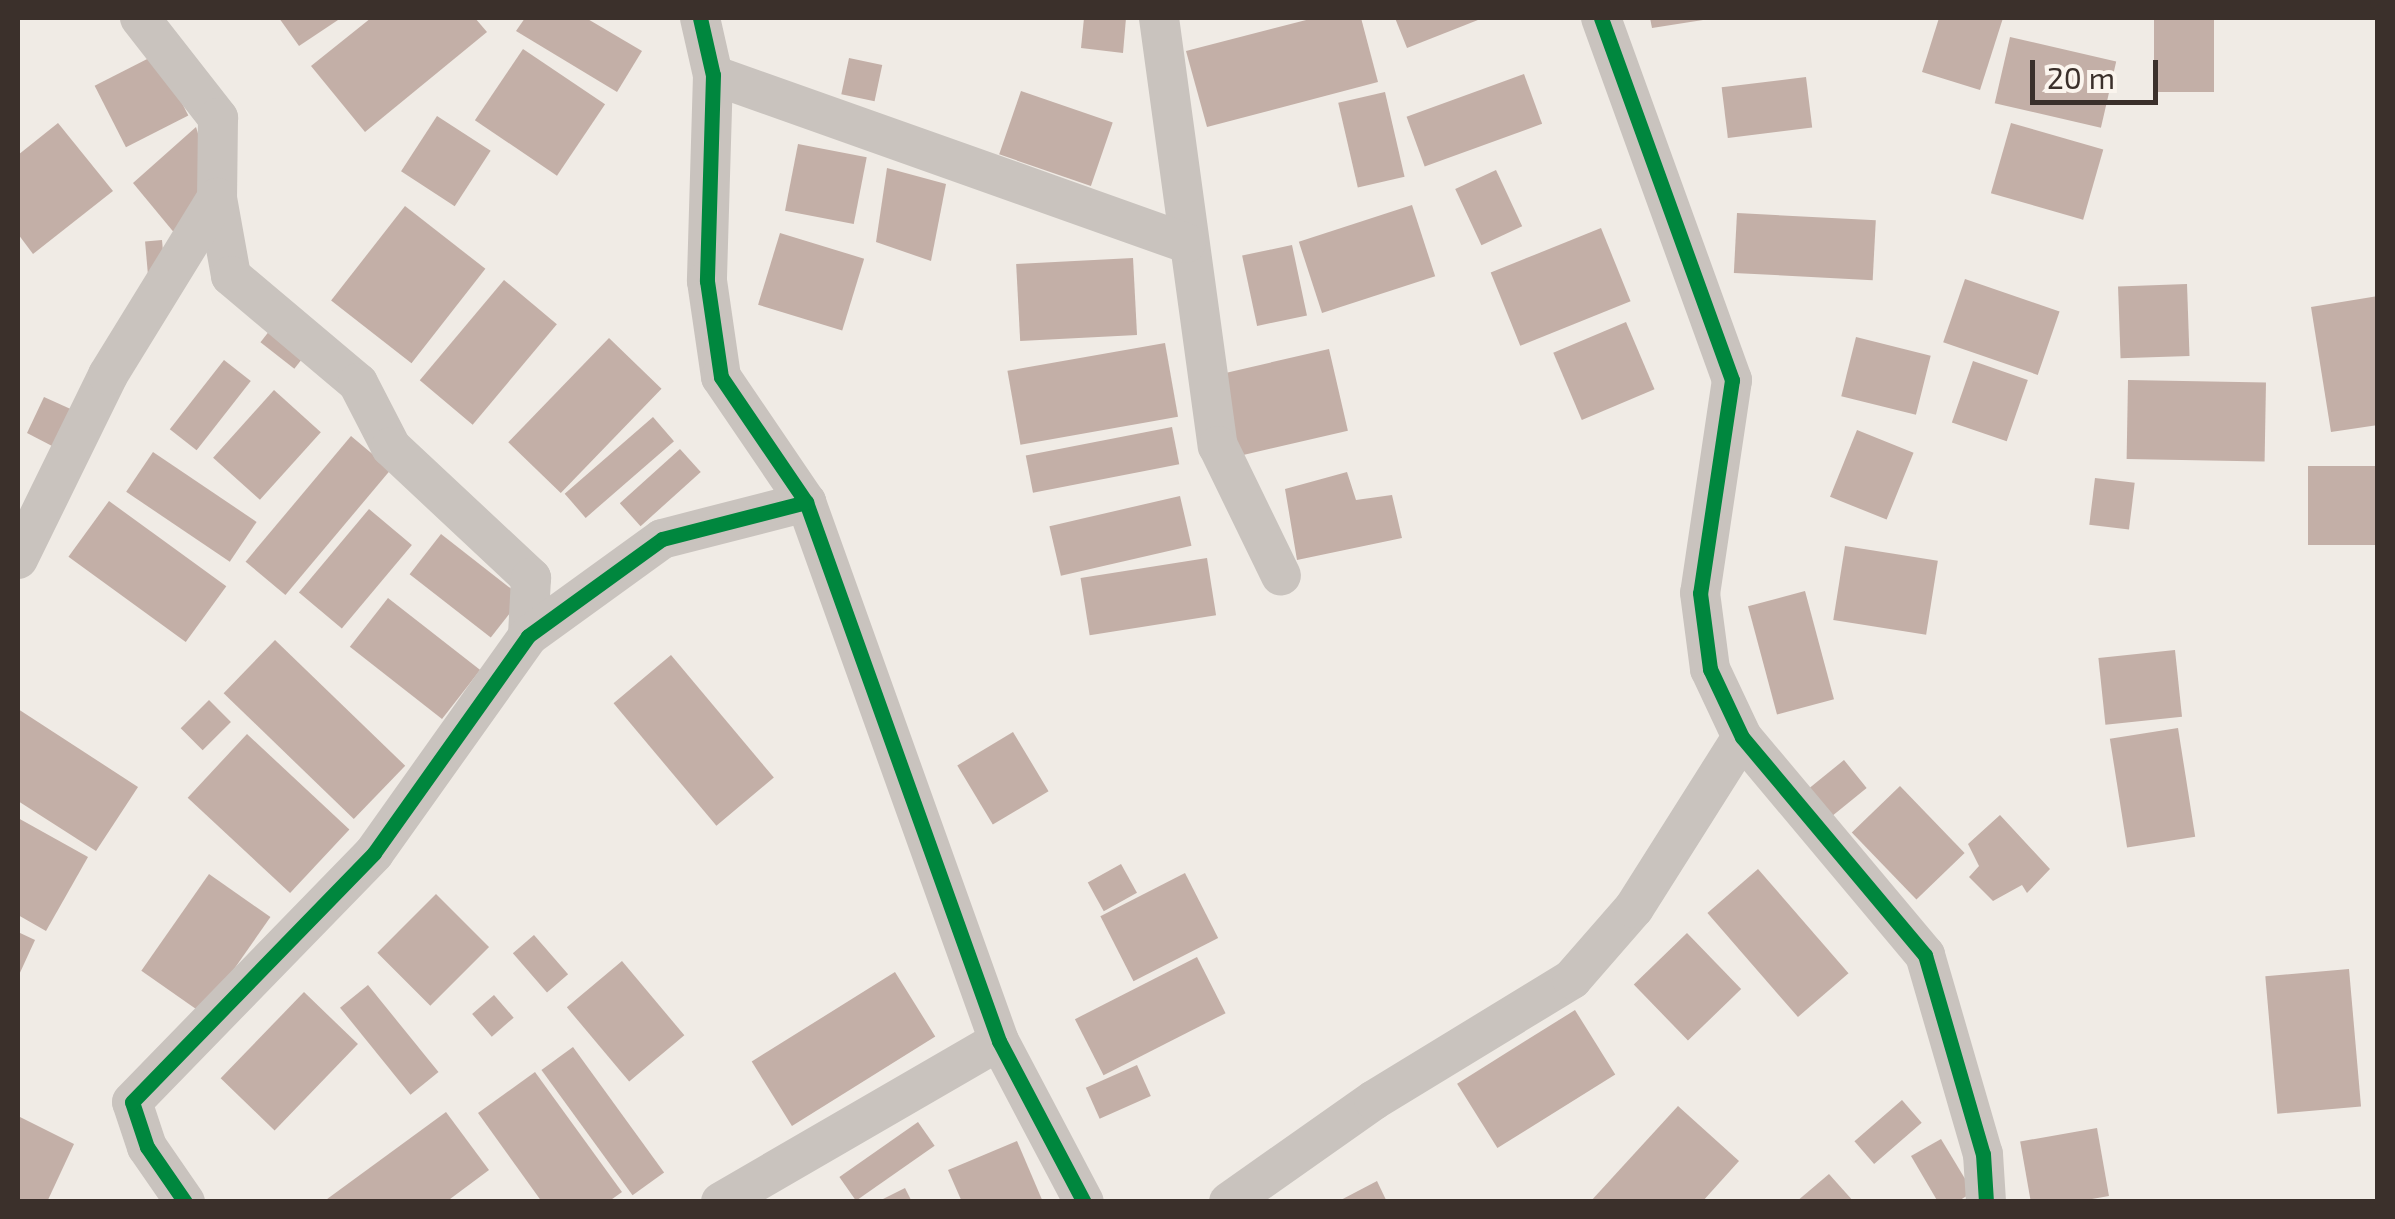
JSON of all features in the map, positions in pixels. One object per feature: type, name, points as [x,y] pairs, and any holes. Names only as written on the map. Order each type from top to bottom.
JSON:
[{"type":"street","points":[[140,18],[218,118],[218,198],[231,276],[358,383],[391,447],[531,578],[528,636]]},
{"type":"street","points":[[700,18],[712,74],[706,281],[721,377],[806,502],[999,1041],[1084,1202]]},
{"type":"street","points":[[1160,18],[1186,243],[1218,446],[1281,576]]},
{"type":"street","points":[[1600,18],[1732,380],[1700,592],[1710,669],[1742,737],[1925,955],[1983,1154],[1986,1202]]},
{"type":"street","points":[[712,74],[1186,243]]},
{"type":"street","points":[[18,559],[108,375],[218,198]]},
{"type":"street","points":[[186,1202],[148,1148],[132,1102],[374,854],[528,636],[662,539],[806,502]]},
{"type":"street","points":[[1229,1202],[1374,1100],[1572,979],[1634,908],[1742,737]]},
{"type":"street","points":[[721,1202],[999,1041]]},
{"type":"building","points":[[279,18],[341,18],[299,46]]},
{"type":"building","points":[[371,18],[475,18],[487,32],[365,132],[311,66]]},
{"type":"building","points":[[525,18],[586,18],[642,51],[617,92],[516,31]]},
{"type":"building","points":[[1084,18],[1126,18],[1123,53],[1081,48]]},
{"type":"building","points":[[1314,18],[1361,18],[1378,82],[1207,127],[1186,51]]},
{"type":"building","points":[[1395,18],[1483,18],[1407,48]]},
{"type":"building","points":[[1650,18],[1703,18],[1703,20],[1652,28]]},
{"type":"building","points":[[1939,18],[2003,18],[1980,90],[1922,72]]},
{"type":"building","points":[[2154,18],[2214,18],[2214,92],[2154,92]]},
{"type":"building","points":[[2010,37],[2116,62],[2101,128],[1995,103]]},
{"type":"building","points":[[523,49],[605,104],[557,176],[475,120]]},
{"type":"building","points":[[157,54],[188,115],[126,147],[95,86]]},
{"type":"building","points":[[849,58],[882,65],[875,101],[841,94]]},
{"type":"building","points":[[1524,74],[1542,124],[1425,167],[1407,117]]},
{"type":"building","points":[[1806,77],[1812,128],[1728,138],[1722,87]]},
{"type":"building","points":[[1021,91],[1113,123],[1091,186],[999,154]]},
{"type":"building","points":[[1385,92],[1405,177],[1358,188],[1338,103]]},
{"type":"building","points":[[437,116],[491,151],[455,206],[401,171]]},
{"type":"building","points":[[58,123],[113,191],[33,254],[18,234],[18,155]]},
{"type":"building","points":[[2011,123],[2103,149],[2083,220],[1991,193]]},
{"type":"building","points":[[196,127],[215,189],[181,241],[133,183]]},
{"type":"building","points":[[798,144],[867,157],[854,224],[785,211]]},
{"type":"building","points":[[887,168],[946,184],[931,261],[876,242]]},
{"type":"building","points":[[1496,170],[1522,226],[1481,245],[1455,189]]},
{"type":"building","points":[[1412,205],[1435,276],[1322,313],[1299,242]]},
{"type":"building","points":[[405,206],[485,269],[411,363],[331,301]]},
{"type":"building","points":[[1737,213],[1876,220],[1873,280],[1734,273]]},
{"type":"building","points":[[1601,228],[1631,301],[1520,346],[1491,273]]},
{"type":"building","points":[[780,233],[864,259],[842,330],[758,305]]},
{"type":"building","points":[[162,240],[165,274],[148,275],[145,241]]},
{"type":"building","points":[[1292,245],[1307,315],[1257,326],[1242,256]]},
{"type":"building","points":[[1133,258],[1137,335],[1020,341],[1016,264]]},
{"type":"building","points":[[1965,279],[2060,312],[2038,375],[1943,342]]},
{"type":"building","points":[[504,280],[557,324],[473,425],[420,380]]},
{"type":"building","points":[[2187,284],[2190,356],[2121,358],[2118,286]]},
{"type":"building","points":[[2378,296],[2378,425],[2331,432],[2311,307]]},
{"type":"building","points":[[1626,322],[1655,389],[1582,420],[1553,353]]},
{"type":"building","points":[[274,325],[308,351],[294,369],[260,342]]},
{"type":"building","points":[[1856,337],[1931,356],[1916,415],[1841,396]]},
{"type":"building","points":[[609,338],[662,389],[561,493],[508,442]]},
{"type":"building","points":[[1165,343],[1178,417],[1020,445],[1007,371]]},
{"type":"building","points":[[1329,349],[1348,431],[1237,456],[1218,375]]},
{"type":"building","points":[[224,360],[251,381],[197,450],[170,429]]},
{"type":"building","points":[[1973,361],[2028,380],[2007,441],[1952,422]]},
{"type":"building","points":[[2128,380],[2266,382],[2265,461],[2127,459]]},
{"type":"building","points":[[274,390],[321,432],[260,500],[213,458]]},
{"type":"building","points":[[44,397],[75,411],[54,447],[27,433]]},
{"type":"building","points":[[653,417],[674,441],[586,518],[565,494]]},
{"type":"building","points":[[1172,427],[1179,464],[1033,493],[1026,455]]},
{"type":"building","points":[[1857,430],[1914,453],[1887,520],[1830,497]]},
{"type":"building","points":[[351,436],[391,469],[285,595],[246,562]]},
{"type":"building","points":[[680,449],[701,472],[641,526],[620,503]]},
{"type":"building","points":[[153,452],[257,522],[230,562],[126,492]]},
{"type":"building","points":[[2308,466],[2378,466],[2378,545],[2308,545]]},
{"type":"building","points":[[1347,472],[1356,500],[1392,495],[1402,538],[1297,560],[1285,489]]},
{"type":"building","points":[[2095,478],[2135,483],[2129,530],[2089,525]]},
{"type":"building","points":[[1180,496],[1191,546],[1061,576],[1049,526]]},
{"type":"building","points":[[109,501],[226,586],[186,642],[68,557]]},
{"type":"building","points":[[369,509],[412,545],[342,628],[299,592]]},
{"type":"building","points":[[441,534],[522,597],[491,638],[410,574]]},
{"type":"building","points":[[1845,546],[1938,561],[1926,635],[1833,620]]},
{"type":"building","points":[[1207,558],[1216,615],[1090,635],[1081,578]]},
{"type":"building","points":[[1805,591],[1834,699],[1777,714],[1748,606]]},
{"type":"building","points":[[388,598],[480,670],[442,719],[350,647]]},
{"type":"building","points":[[275,640],[405,766],[354,819],[224,693]]},
{"type":"building","points":[[2175,650],[2182,717],[2105,725],[2098,658]]},
{"type":"building","points":[[671,655],[774,778],[716,826],[614,703]]},
{"type":"building","points":[[209,700],[231,722],[203,750],[181,728]]},
{"type":"building","points":[[18,709],[138,787],[96,851],[18,801]]},
{"type":"building","points":[[2178,728],[2195,837],[2127,847],[2110,739]]},
{"type":"building","points":[[1013,732],[1049,791],[993,825],[957,765]]},
{"type":"building","points":[[247,734],[349,829],[290,893],[188,798]]},
{"type":"building","points":[[1844,760],[1867,788],[1829,818],[1807,790]]},
{"type":"building","points":[[1900,786],[1965,853],[1916,899],[1852,833]]},
{"type":"building","points":[[2000,815],[2050,869],[2027,893],[2022,885],[1993,901],[1969,877],[1979,866],[1968,844]]},
{"type":"building","points":[[18,818],[88,857],[46,931],[18,915]]},
{"type":"building","points":[[1121,864],[1137,893],[1104,911],[1088,882]]},
{"type":"building","points":[[1758,869],[1849,973],[1798,1017],[1707,913]]},
{"type":"building","points":[[1185,873],[1218,938],[1133,981],[1100,916]]},
{"type":"building","points":[[209,874],[270,917],[203,1014],[141,971]]},
{"type":"building","points":[[436,894],[489,947],[430,1006],[377,953]]},
{"type":"building","points":[[18,932],[35,940],[18,977]]},
{"type":"building","points":[[1687,933],[1741,989],[1688,1041],[1634,984]]},
{"type":"building","points":[[534,935],[568,974],[547,993],[513,953]]},
{"type":"building","points":[[1197,957],[1226,1013],[1104,1075],[1075,1019]]},
{"type":"building","points":[[622,961],[684,1035],[629,1082],[567,1007]]},
{"type":"building","points":[[2349,969],[2361,1106],[2277,1114],[2265,976]]},
{"type":"building","points":[[895,972],[935,1036],[792,1126],[752,1062]]},
{"type":"building","points":[[368,985],[438,1072],[411,1095],[340,1008]]},
{"type":"building","points":[[304,992],[358,1044],[275,1130],[221,1078]]},
{"type":"building","points":[[494,995],[514,1018],[492,1037],[472,1014]]},
{"type":"building","points":[[1575,1010],[1615,1074],[1497,1148],[1457,1084]]},
{"type":"building","points":[[573,1047],[664,1172],[633,1195],[541,1070]]},
{"type":"building","points":[[1137,1065],[1151,1096],[1100,1119],[1086,1088]]},
{"type":"building","points":[[535,1072],[622,1192],[608,1202],[542,1202],[478,1113]]},
{"type":"building","points":[[1902,1100],[1922,1123],[1874,1164],[1854,1141]]},
{"type":"building","points":[[1678,1106],[1739,1161],[1702,1202],[1590,1202]]},
{"type":"building","points":[[446,1112],[489,1170],[446,1202],[323,1202]]},
{"type":"building","points":[[18,1116],[74,1144],[47,1202],[18,1202]]},
{"type":"building","points":[[918,1122],[935,1146],[856,1201],[839,1177]]},
{"type":"building","points":[[2097,1128],[2109,1196],[2075,1202],[2031,1202],[2020,1142]]},
{"type":"building","points":[[1941,1139],[1973,1192],[1957,1202],[1938,1202],[1911,1156]]},
{"type":"building","points":[[1017,1141],[1043,1202],[962,1202],[948,1170]]},
{"type":"building","points":[[1829,1174],[1854,1202],[1796,1202]]},
{"type":"building","points":[[1377,1181],[1387,1202],[1337,1202]]},
{"type":"building","points":[[905,1188],[912,1202],[877,1202]]},
{"type":"cycle path","points":[[700,18],[713,75],[707,281],[721,377],[806,502],[999,1041],[1084,1202]]},
{"type":"cycle path","points":[[1601,18],[1732,380],[1700,593],[1710,669],[1742,737],[1925,955],[1983,1154],[1986,1202]]},
{"type":"cycle path","points":[[185,1202],[147,1147],[132,1102],[374,853],[528,636],[662,539],[806,502]]}]
